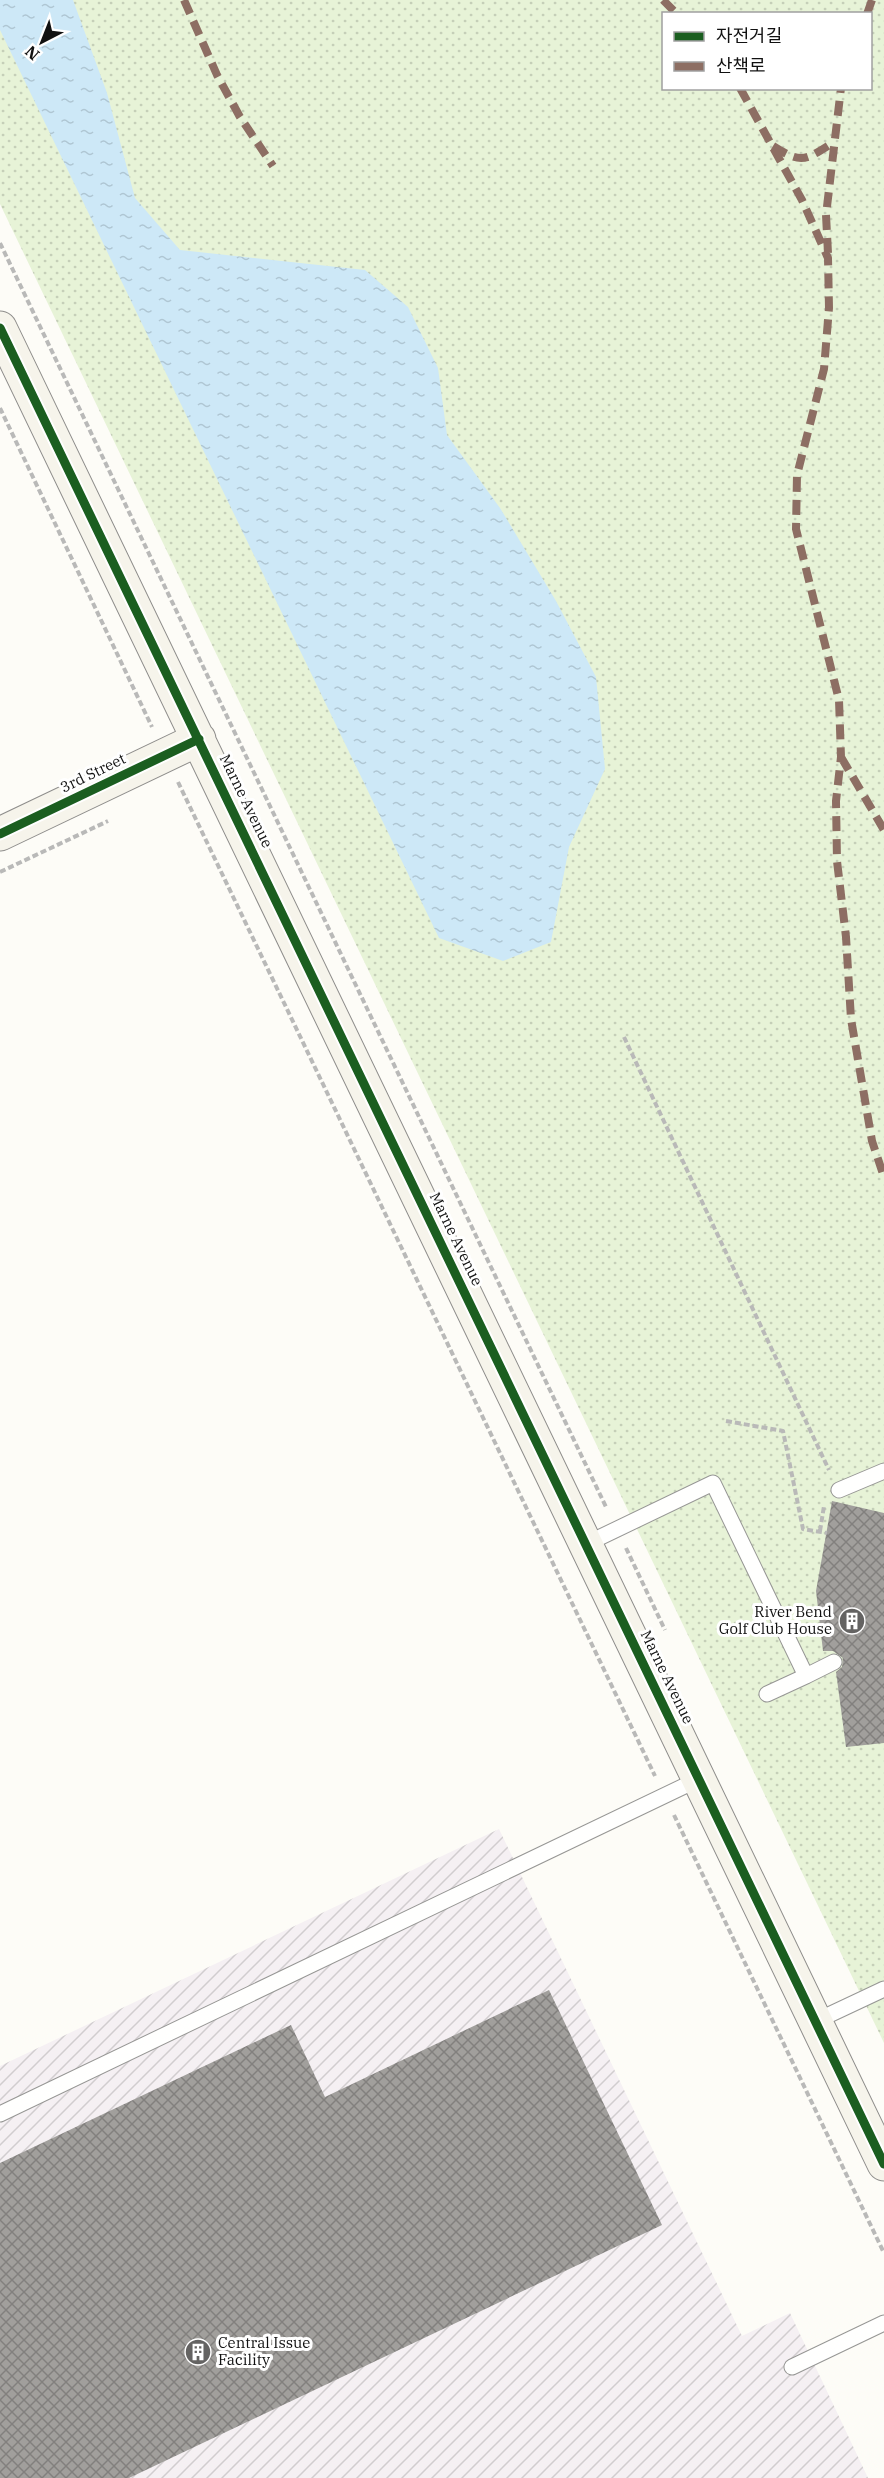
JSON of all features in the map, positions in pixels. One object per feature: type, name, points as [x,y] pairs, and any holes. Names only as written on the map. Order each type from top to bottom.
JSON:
[{"type":"street","name":"Marne Avenue","points":[[0,328],[884,2164]]},
{"type":"street","name":"3rd Street","points":[[0,834],[199,739]]},
{"type":"lane","points":[[839,1490],[884,1471]]},
{"type":"lane","points":[[586,1544],[713,1483],[806,1676]]},
{"type":"lane","points":[[767,1694],[834,1662]]},
{"type":"lane","points":[[0,2114],[699,1779]]},
{"type":"lane","points":[[816,2021],[884,1989]]},
{"type":"lane","points":[[792,2367],[884,2323]]},
{"type":"path","points":[[0,243],[668,1636]]},
{"type":"path","points":[[0,408],[884,2253]]},
{"type":"path","points":[[624,1037],[839,1490]]},
{"type":"path","points":[[726,1421],[783,1431],[803,1528],[827,1533]]},
{"type":"shaded area","points":[[499,1829],[742,2336],[790,2313],[868,2478],[0,2478],[0,2066]]},
{"type":"green space","points":[[0,0],[884,0],[884,2043],[0,204]]},
{"type":"water","points":[[0,0],[73,0],[107,93],[135,198],[180,250],[365,270],[408,307],[438,368],[447,435],[500,508],[556,601],[596,677],[605,769],[569,847],[551,942],[503,961],[439,938],[0,30]]},
{"type":"building","name":"River Bend Golf Club House","points":[[832,1501],[884,1513],[884,1743],[846,1747],[836,1672],[842,1667],[843,1658],[833,1651],[823,1651],[816,1591]]},
{"type":"building","name":"Central Issue Facility","points":[[549,1990],[662,2225],[129,2478],[0,2478],[0,2163],[291,2025],[325,2097]]},
{"type":"marked path","points":[[184,0],[217,75],[240,117],[273,166]]},
{"type":"marked path","points":[[663,0],[675,12]]},
{"type":"marked path","points":[[868,12],[872,0]]},
{"type":"marked path","points":[[741,90],[802,200],[828,258],[829,308],[824,369],[797,475],[796,529],[839,700],[841,757],[836,801],[837,861],[846,937],[851,1019],[872,1141],[884,1177]]},
{"type":"marked path","points":[[828,253],[826,215],[841,90]]},
{"type":"marked path","points":[[773,146],[791,156],[804,158],[834,142]]},
{"type":"marked path","points":[[841,757],[884,830]]},
{"type":"cycle path","points":[[0,328],[884,2164]]},
{"type":"cycle path","points":[[0,834],[199,739]]},
{"type":"place","name":"River Bend Golf Club House","points":[[852,1621]]},
{"type":"place","name":"Central Issue Facility","points":[[198,2352]]}]
